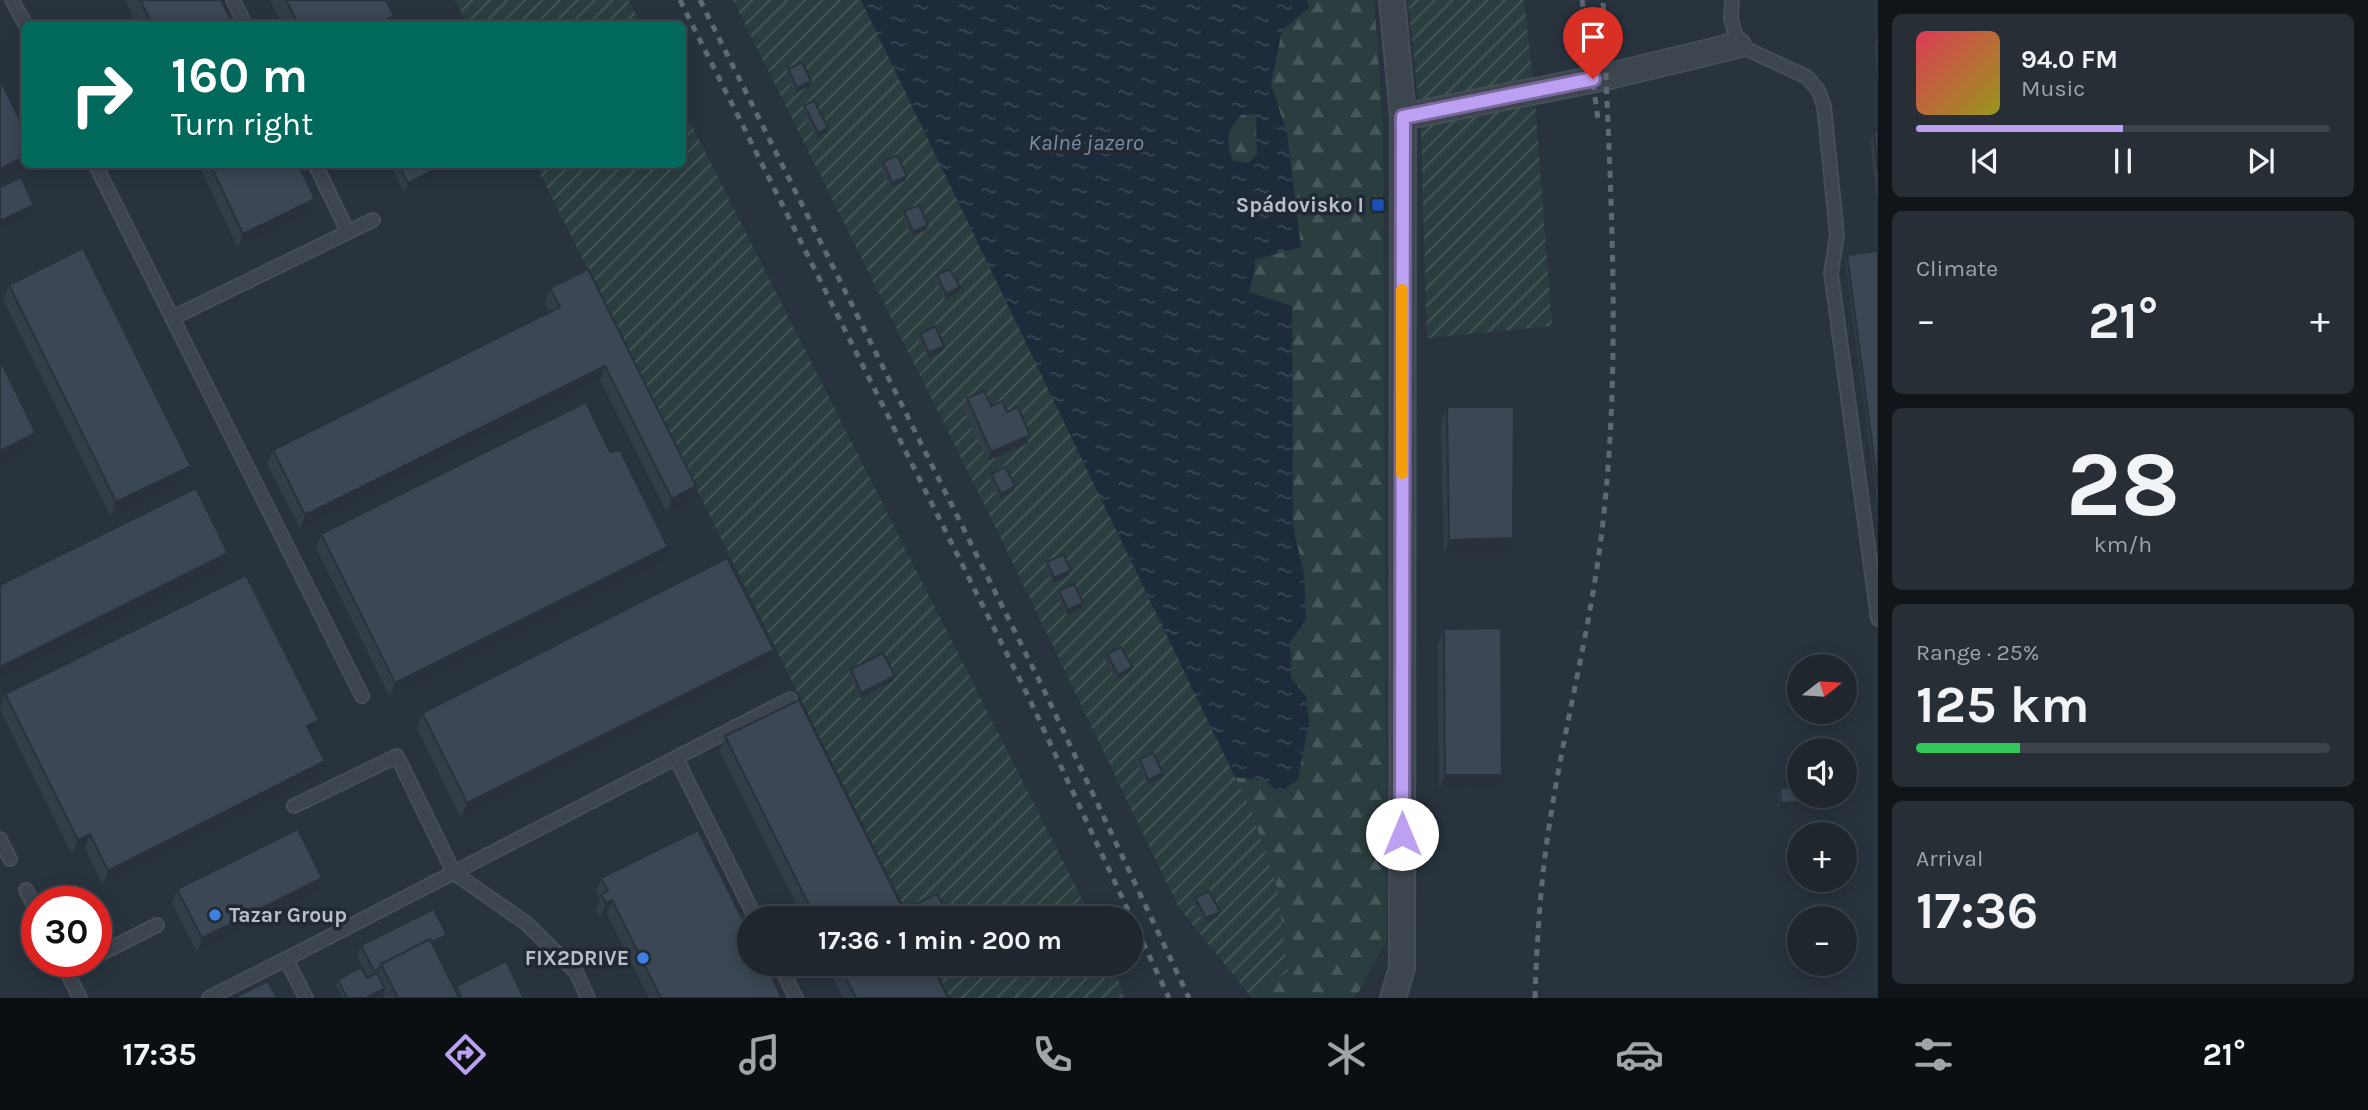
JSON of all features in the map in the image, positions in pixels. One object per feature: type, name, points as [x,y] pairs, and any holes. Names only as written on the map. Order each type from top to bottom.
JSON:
[{"type":"street","points":[[1392,0],[1403,117],[1402,968],[1393,998]]},
{"type":"street","points":[[1403,117],[1606,77],[1738,45]]},
{"type":"lane","points":[[0,3],[7,0]]},
{"type":"lane","points":[[12,0],[23,21]]},
{"type":"lane","points":[[233,0],[244,21]]},
{"type":"lane","points":[[1732,0],[1731,18],[1738,45],[1807,77],[1818,90],[1824,106],[1837,235],[1831,273],[1878,619]]},
{"type":"lane","points":[[97,168],[362,696]]},
{"type":"lane","points":[[317,168],[348,232]]},
{"type":"lane","points":[[172,318],[373,220]]},
{"type":"lane","points":[[209,998],[790,699]]},
{"type":"lane","points":[[294,806],[397,756],[454,873],[526,923],[576,972],[589,998]]},
{"type":"lane","points":[[676,758],[750,906]]},
{"type":"lane","points":[[0,839],[10,859]]},
{"type":"lane","points":[[112,948],[157,925]]},
{"type":"lane","points":[[286,959],[306,998]]},
{"type":"lane","points":[[785,976],[796,998]]},
{"type":"lane","points":[[70,977],[80,998]]},
{"type":"green space","points":[[455,0],[628,0],[639,21],[466,21]]},
{"type":"green space","points":[[733,0],[861,0],[1251,810],[1277,888],[1288,972],[1248,993],[1179,908],[995,526]]},
{"type":"green space","points":[[1307,0],[1374,0],[1383,128],[1387,939],[1353,998],[1252,998],[1248,993],[1288,971],[1277,888],[1251,810],[1235,777],[1264,780],[1280,793],[1306,696],[1291,678],[1290,641],[1306,620],[1304,574],[1249,292],[1287,134],[1271,84],[1282,30],[1309,8]]},
{"type":"green space","points":[[1408,0],[1524,0],[1535,102],[1552,326],[1427,338],[1421,129]]},
{"type":"green space","points":[[686,114],[1085,906],[904,906],[537,168],[686,168]]},
{"type":"green space","points":[[1256,114],[1257,154],[1249,163],[1233,161],[1228,142],[1232,127],[1241,115]]},
{"type":"green space","points":[[939,976],[1118,976],[1124,998],[950,998]]},
{"type":"water","name":"Kalné jazero","points":[[861,0],[1307,0],[1309,8],[1282,30],[1271,84],[1287,134],[1301,247],[1257,259],[1249,292],[1292,306],[1293,527],[1304,574],[1306,620],[1290,642],[1291,678],[1306,696],[1309,723],[1298,779],[1280,793],[1264,780],[1235,777]],"holes":[[[1256,114],[1257,154],[1249,163],[1233,161],[1228,136],[1241,115]]]},
{"type":"building","points":[[140,0],[221,0],[232,21],[150,21]]},
{"type":"building","points":[[286,0],[386,0],[394,16],[383,21],[296,21]]},
{"type":"building","points":[[802,62],[811,81],[797,88],[788,69]]},
{"type":"building","points":[[0,79],[21,123],[21,158],[0,169]]},
{"type":"building","points":[[814,101],[828,128],[818,133],[804,105]]},
{"type":"building","points":[[1874,131],[1878,131],[1878,171]]},
{"type":"building","points":[[897,155],[907,176],[892,183],[883,162]]},
{"type":"building","points":[[212,168],[300,168],[315,199],[243,234]]},
{"type":"building","points":[[400,168],[437,168],[408,183]]},
{"type":"building","points":[[21,177],[34,205],[0,221],[0,187]]},
{"type":"building","points":[[919,205],[928,225],[913,232],[904,211]]},
{"type":"building","points":[[83,248],[191,466],[116,502],[9,285]]},
{"type":"building","points":[[1878,251],[1878,488],[1847,255]]},
{"type":"building","points":[[588,269],[696,486],[672,499],[605,366],[305,515],[273,450],[560,307],[550,288]]},
{"type":"building","points":[[950,269],[960,287],[946,294],[937,275]]},
{"type":"building","points":[[935,326],[944,346],[929,353],[920,334]]},
{"type":"building","points":[[0,360],[36,433],[0,451]]},
{"type":"building","points":[[984,391],[991,406],[1002,401],[1007,412],[1018,407],[1030,435],[991,452],[967,398]]},
{"type":"building","points":[[586,402],[610,452],[620,450],[668,547],[395,683],[321,534]]},
{"type":"building","points":[[1447,407],[1514,407],[1513,538],[1449,540]]},
{"type":"building","points":[[1005,467],[1015,486],[1001,494],[991,474]]},
{"type":"building","points":[[196,488],[228,553],[0,667],[0,585]]},
{"type":"building","points":[[1063,554],[1071,570],[1054,578],[1047,562]]},
{"type":"building","points":[[727,558],[774,650],[467,803],[422,713]]},
{"type":"building","points":[[246,575],[319,720],[307,726],[325,761],[108,871],[90,834],[78,840],[5,694]]},
{"type":"building","points":[[1074,584],[1083,603],[1068,610],[1059,591]]},
{"type":"building","points":[[1501,628],[1502,775],[1445,775],[1444,629]]},
{"type":"building","points":[[1121,647],[1132,667],[1118,675],[1107,654]]},
{"type":"building","points":[[883,653],[895,676],[861,693],[851,669]]},
{"type":"building","points":[[799,700],[902,906],[810,906],[725,736]]},
{"type":"building","points":[[1153,753],[1163,773],[1148,780],[1140,759]]},
{"type":"building","points":[[1780,788],[1787,788],[1787,803],[1781,803]]},
{"type":"building","points":[[298,829],[322,878],[202,938],[177,889]]},
{"type":"building","points":[[698,830],[737,908],[737,976],[771,976],[782,998],[661,998],[612,900],[606,903],[601,895],[608,891],[601,878]]},
{"type":"building","points":[[1209,891],[1220,912],[1206,918],[1195,898]]},
{"type":"building","points":[[937,894],[944,906],[912,906]]},
{"type":"building","points":[[434,909],[447,935],[431,942],[430,939],[381,964],[379,969],[374,971],[361,945]]},
{"type":"building","points":[[430,939],[459,998],[398,998],[381,964]]},
{"type":"building","points":[[506,961],[524,998],[462,998],[456,986]]},
{"type":"building","points":[[361,967],[367,978],[377,973],[385,988],[366,998],[347,998],[338,980]]},
{"type":"building","points":[[845,976],[937,976],[948,998],[856,998]]},
{"type":"building","points":[[268,981],[277,998],[234,998]]},
{"type":"railway","points":[[680,0],[1029,698],[1169,998]]},
{"type":"railway","points":[[700,0],[1044,690],[1189,998]]},
{"type":"railway","points":[[1582,0],[1598,119]]},
{"type":"railway","points":[[1535,998],[1540,906],[1548,837],[1600,550],[1609,448],[1613,320],[1603,0]]},
{"type":"slow traffic","points":[[1402,290],[1402,473]]},
{"type":"place","name":"Spádovisko I","points":[[1378,205]]},
{"type":"place","name":"Tazar Group","points":[[215,915]]},
{"type":"place","name":"FIX2DRIVE","points":[[643,958]]},
{"type":"route","points":[[1402,834],[1403,117],[1593,79]]}]
